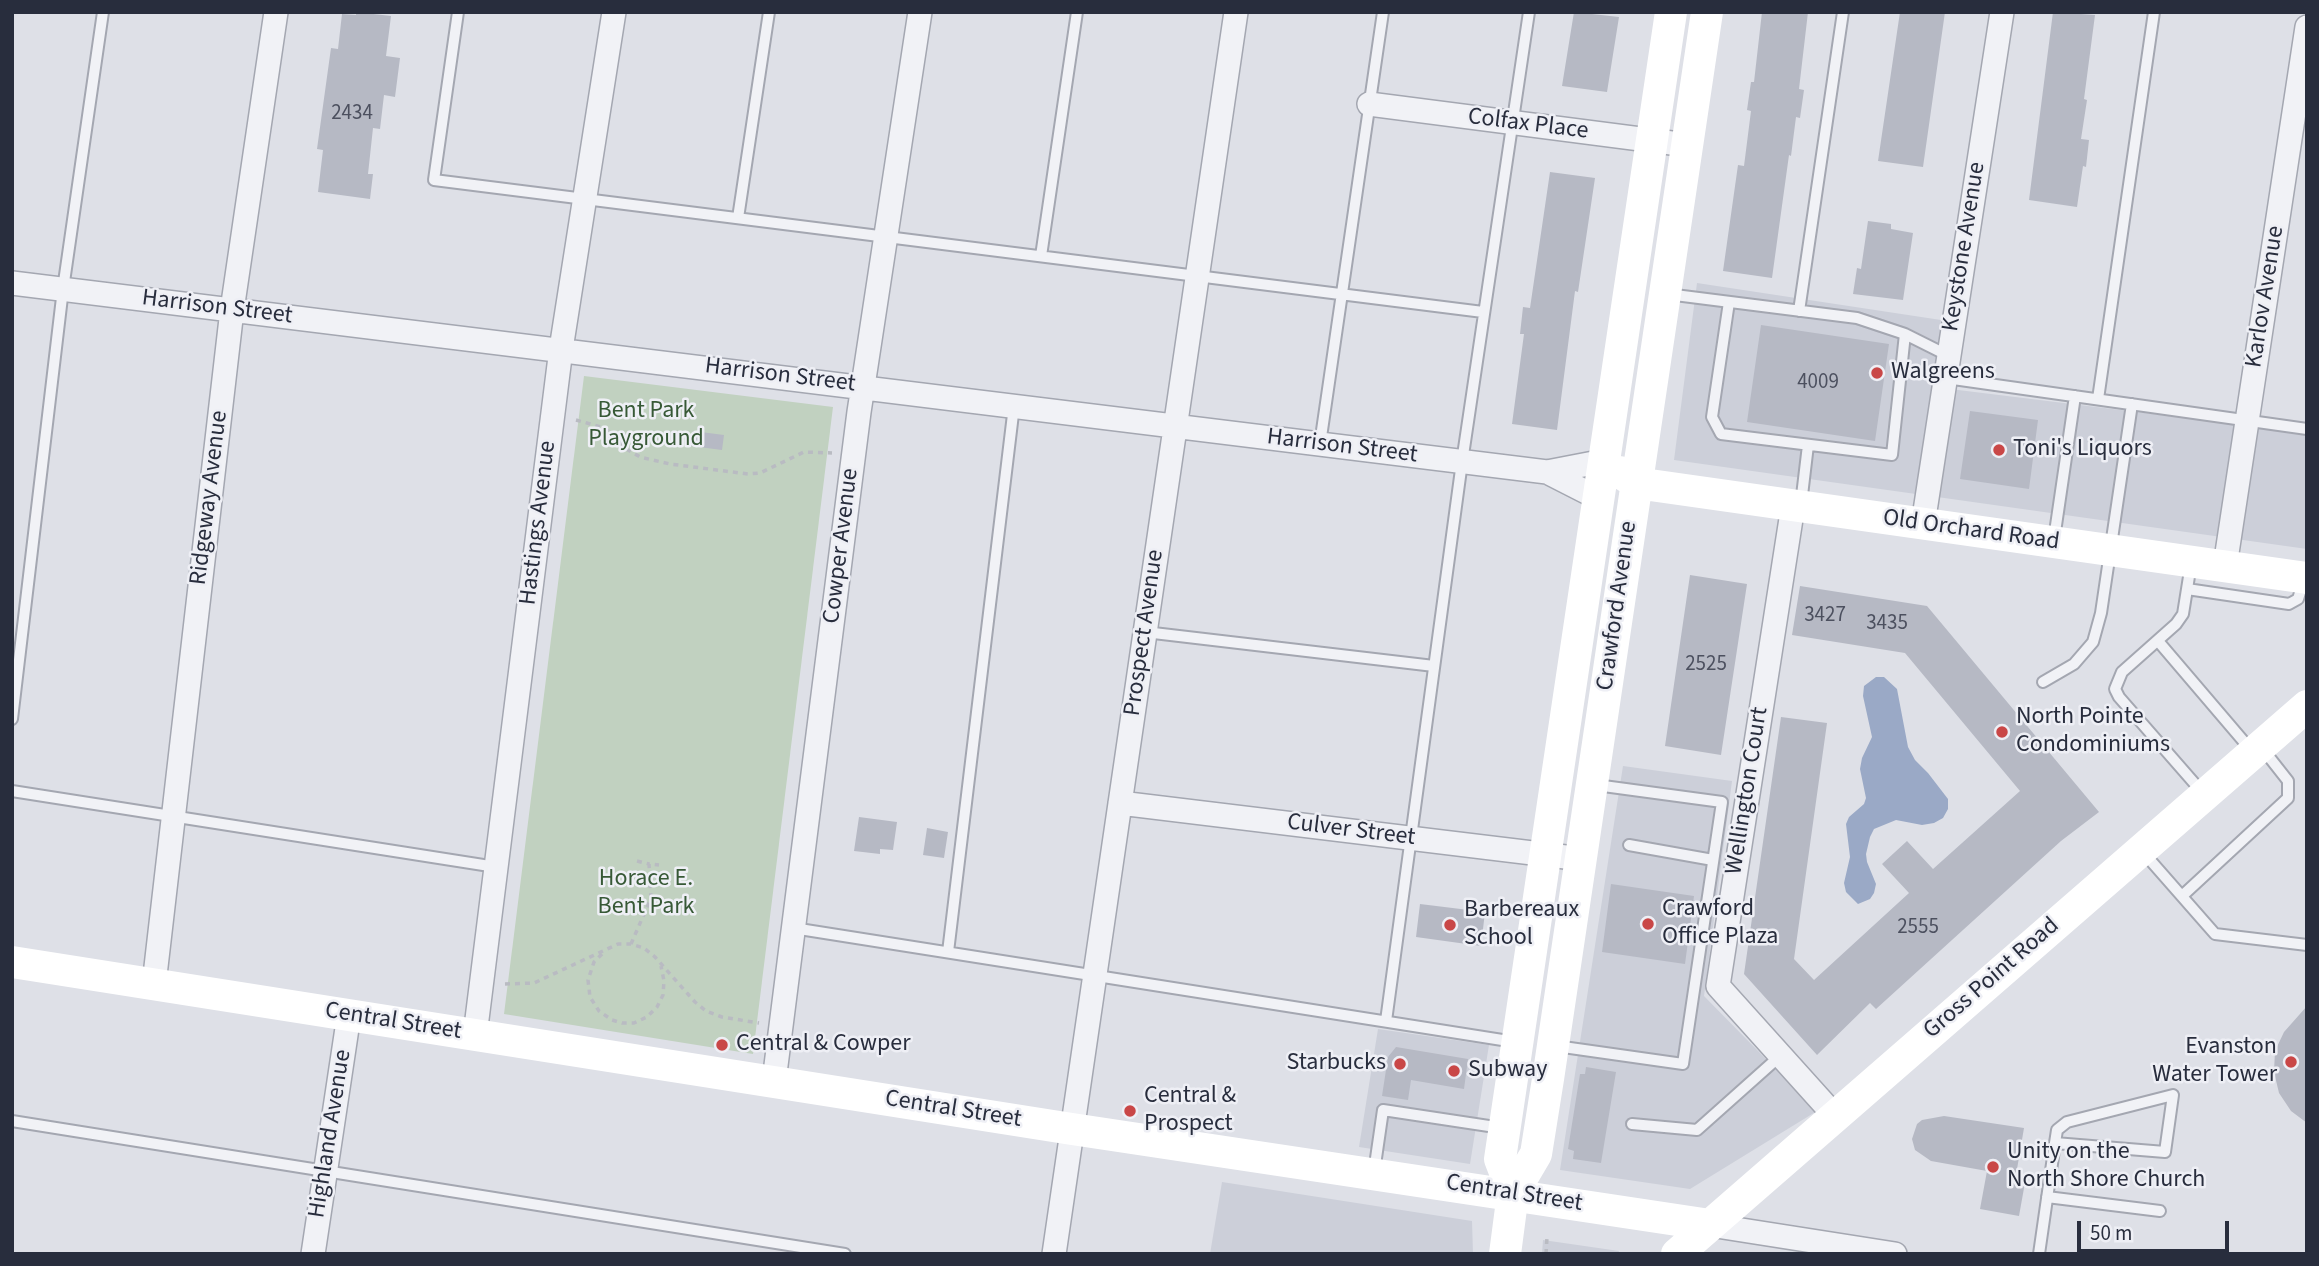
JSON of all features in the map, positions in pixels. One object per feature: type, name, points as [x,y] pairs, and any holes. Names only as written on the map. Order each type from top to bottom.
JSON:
[{"type":"main road","name":"Crawford Avenue","points":[[1513,1193],[1500,1159],[1671,12]]},
{"type":"main road","name":"Crawford Avenue","points":[[1505,1254],[1513,1193],[1536,1154],[1707,12]]},
{"type":"main road","name":"Old Orchard Road","points":[[1604,461],[1636,483],[2110,550],[2189,575],[2225,566],[2306,578]]},
{"type":"main road","name":"Old Orchard Road","points":[[1598,498],[1636,483]]},
{"type":"main road","name":"Gross Point Road","points":[[1677,1254],[2257,749],[2304,714]]},
{"type":"main road","name":"Central Street","points":[[12,962],[1072,1129],[1513,1193],[1710,1225]]},
{"type":"street","name":"Ridgeway Avenue","points":[[154,984],[232,310],[276,12]]},
{"type":"street","name":"Hastings Avenue","points":[[475,1035],[561,349],[614,12]]},
{"type":"street","name":"Cowper Avenue","points":[[774,1082],[863,387],[920,12]]},
{"type":"street","name":"Prospect Avenue","points":[[1054,1254],[1236,12]]},
{"type":"street","name":"Keystone Avenue","points":[[1923,524],[2002,12]]},
{"type":"street","name":"Karlov Avenue","points":[[2225,566],[2307,27]]},
{"type":"street","name":"Colfax Place","points":[[1369,104],[1687,145]]},
{"type":"street","name":"Harrison Street","points":[[12,283],[1547,472],[1604,461]]},
{"type":"street","name":"Harrison Street","points":[[1547,472],[1598,498]]},
{"type":"street","name":"Wellington Court","points":[[1796,506],[1718,986],[1835,1116]]},
{"type":"street","name":"Culver Street","points":[[1120,803],[1581,859]]},
{"type":"street","name":"Highland Avenue","points":[[313,1254],[349,1015]]},
{"type":"street","name":"Central Street","points":[[1710,1225],[1895,1254]]},
{"type":"lane","points":[[12,719],[63,289],[103,12]]},
{"type":"lane","points":[[458,12],[434,180],[1483,312]]},
{"type":"lane","points":[[738,218],[769,12]]},
{"type":"lane","points":[[1041,256],[1076,12]]},
{"type":"lane","points":[[1320,444],[1383,12]]},
{"type":"lane","points":[[1386,1021],[1483,312],[1530,12]]},
{"type":"lane","points":[[1799,311],[1843,12]]},
{"type":"lane","points":[[2098,399],[2154,12]]},
{"type":"lane","points":[[1664,294],[1857,318],[1905,334],[1947,367],[2075,396],[2307,429]]},
{"type":"lane","points":[[1729,302],[1712,417],[1721,434],[1892,455],[1905,334]]},
{"type":"lane","points":[[2054,542],[2075,396]]},
{"type":"lane","points":[[2043,682],[2074,663],[2093,642],[2101,613],[2132,404]]},
{"type":"lane","points":[[948,952],[1014,406]]},
{"type":"lane","points":[[1796,506],[1808,445]]},
{"type":"lane","points":[[2205,794],[2119,696],[2115,688],[2122,672],[2176,624],[2183,614],[2189,575],[2289,604],[2298,600],[2306,578]]},
{"type":"lane","points":[[1145,632],[1434,666]]},
{"type":"lane","points":[[2158,640],[2288,781],[2288,798],[2182,896]]},
{"type":"lane","points":[[1553,1045],[1683,1064],[1722,802],[1593,784]]},
{"type":"lane","points":[[12,792],[496,867]]},
{"type":"lane","points":[[1629,845],[1713,860]]},
{"type":"lane","points":[[2141,849],[2215,934],[2307,945]]},
{"type":"lane","points":[[793,928],[1517,1042]]},
{"type":"lane","points":[[1632,1124],[1697,1130],[1780,1056]]},
{"type":"lane","points":[[2039,1254],[2047,1197],[2055,1143],[2057,1130],[2067,1122],[2173,1095],[2165,1152],[2055,1143]]},
{"type":"lane","points":[[1374,1173],[1383,1110],[1505,1129]]},
{"type":"lane","points":[[12,1121],[845,1254]]},
{"type":"lane","points":[[2047,1197],[2160,1211]]},
{"type":"path","points":[[576,420],[605,428],[628,450],[640,457],[662,463],[748,474],[760,473],[804,452],[832,453]]},
{"type":"path","points":[[637,861],[659,865]]},
{"type":"path","points":[[631,944],[651,898],[649,864]]},
{"type":"path","points":[[505,984],[524,985],[546,979],[618,944],[631,944],[644,948],[655,957],[695,1002],[706,1010],[722,1017],[759,1023]]},
{"type":"path","points":[[606,950],[594,962],[588,980],[590,996],[598,1012],[622,1023],[634,1023],[647,1017],[657,1007],[663,995],[664,981],[662,968],[655,957]]},
{"type":"path","points":[[1546,1254],[1547,1237]]},
{"type":"shaded area","points":[[1697,283],[1941,320],[1934,387],[2307,433],[2307,549],[1674,460]]},
{"type":"shaded area","name":"Crawford Office Plaza","points":[[1623,766],[1732,781],[1704,996],[1817,1111],[1690,1189],[1560,1170]]},
{"type":"shaded area","points":[[1378,1029],[1489,1045],[1470,1164],[1359,1147]]},
{"type":"shaded area","points":[[1222,1182],[1472,1221],[1473,1254],[1210,1254]]},
{"type":"shaded area","points":[[1543,1240],[1619,1251],[1618,1254],[1542,1254]]},
{"type":"green space","name":"Horace E. Bent Park","points":[[584,376],[833,407],[753,1054],[504,1014]]},
{"type":"water","points":[[1876,677],[1884,677],[1897,689],[1908,747],[1915,760],[1948,799],[1948,809],[1943,818],[1934,823],[1922,825],[1896,820],[1874,829],[1866,854],[1876,884],[1870,899],[1858,904],[1846,892],[1844,883],[1850,857],[1846,824],[1866,798],[1860,769],[1872,737],[1863,696],[1864,686]]},
{"type":"building","points":[[356,12],[391,16],[386,56],[400,58],[395,97],[384,95],[380,129],[373,128],[368,174],[373,174],[370,199],[318,192],[323,150],[317,149],[331,48],[338,49],[342,14],[356,15]]},
{"type":"building","points":[[1574,12],[1619,17],[1607,92],[1562,86]]},
{"type":"building","points":[[1762,12],[1808,12],[1799,89],[1804,90],[1800,118],[1796,117],[1791,156],[1789,155],[1772,278],[1723,271],[1738,165],[1744,166],[1751,111],[1747,110],[1751,82],[1754,82]]},
{"type":"building","points":[[1900,12],[1945,12],[1923,167],[1878,161]]},
{"type":"building","points":[[2053,12],[2095,15],[2081,139],[2089,140],[2077,207],[2029,200]]},
{"type":"building","points":[[1550,172],[1595,178],[1578,292],[1575,291],[1557,430],[1512,424],[1524,334],[1520,334],[1523,307],[1530,308]]},
{"type":"building","points":[[1868,221],[1891,224],[1891,229],[1913,233],[1903,300],[1853,294],[1857,268],[1861,269]]},
{"type":"building","name":"Walgreens","points":[[1761,325],[1889,344],[1875,441],[1747,422]]},
{"type":"building","name":"Toni's Liquors","points":[[1970,411],[2038,420],[2029,489],[1960,479]]},
{"type":"building","points":[[693,431],[724,435],[722,450],[691,446]]},
{"type":"building","points":[[1690,575],[1747,584],[1721,755],[1665,746]]},
{"type":"building","points":[[1800,586],[1927,606],[2099,812],[2061,841],[1876,1009],[1870,1003],[1817,1055],[1744,974],[1781,717],[1827,723],[1794,959],[1814,980],[1909,893],[1882,864],[1907,841],[1933,869],[2020,791],[1905,653],[1792,635]]},
{"type":"building","points":[[859,817],[897,822],[893,850],[880,849],[880,854],[854,851]]},
{"type":"building","points":[[927,828],[948,832],[944,858],[923,855]]},
{"type":"building","name":"Crawford Office Plaza","points":[[1611,884],[1694,896],[1685,964],[1602,952]]},
{"type":"building","name":"Barbereaux School","points":[[1420,904],[1485,912],[1481,946],[1416,937]]},
{"type":"building","name":"Evanston Water Tower","points":[[2307,1006],[2307,1123],[2291,1111],[2279,1093],[2274,1072],[2275,1051],[2284,1032]]},
{"type":"building","points":[[1396,1047],[1468,1059],[1464,1089],[1411,1080],[1408,1100],[1382,1096],[1388,1057]]},
{"type":"building","points":[[1586,1067],[1616,1072],[1601,1163],[1573,1159],[1574,1151],[1568,1149],[1580,1074],[1585,1074]]},
{"type":"building","name":"Unity on the North Shore Church","points":[[1944,1116],[2024,1128],[2016,1175],[2026,1177],[2019,1216],[1980,1209],[1987,1171],[1931,1161],[1915,1150],[1912,1139],[1917,1124],[1922,1120]]},
{"type":"place","name":"Walgreens","points":[[1877,373]]},
{"type":"place","name":"Toni's Liquors","points":[[1999,450]]},
{"type":"place","name":"North Pointe Condominiums","points":[[2002,732]]},
{"type":"place","name":"Crawford Office Plaza","points":[[1648,924]]},
{"type":"place","name":"Barbereaux School","points":[[1450,925]]},
{"type":"place","name":"Central & Cowper","points":[[722,1045]]},
{"type":"place","name":"Evanston Water Tower","points":[[2291,1062]]},
{"type":"place","name":"Starbucks","points":[[1400,1064]]},
{"type":"place","name":"Subway","points":[[1454,1071]]},
{"type":"place","name":"Central & Prospect","points":[[1130,1111]]},
{"type":"place","name":"Unity on the North Shore Church","points":[[1993,1167]]},
{"type":"park label","name":"Bent Park Playground","points":[[646,426]]}]
